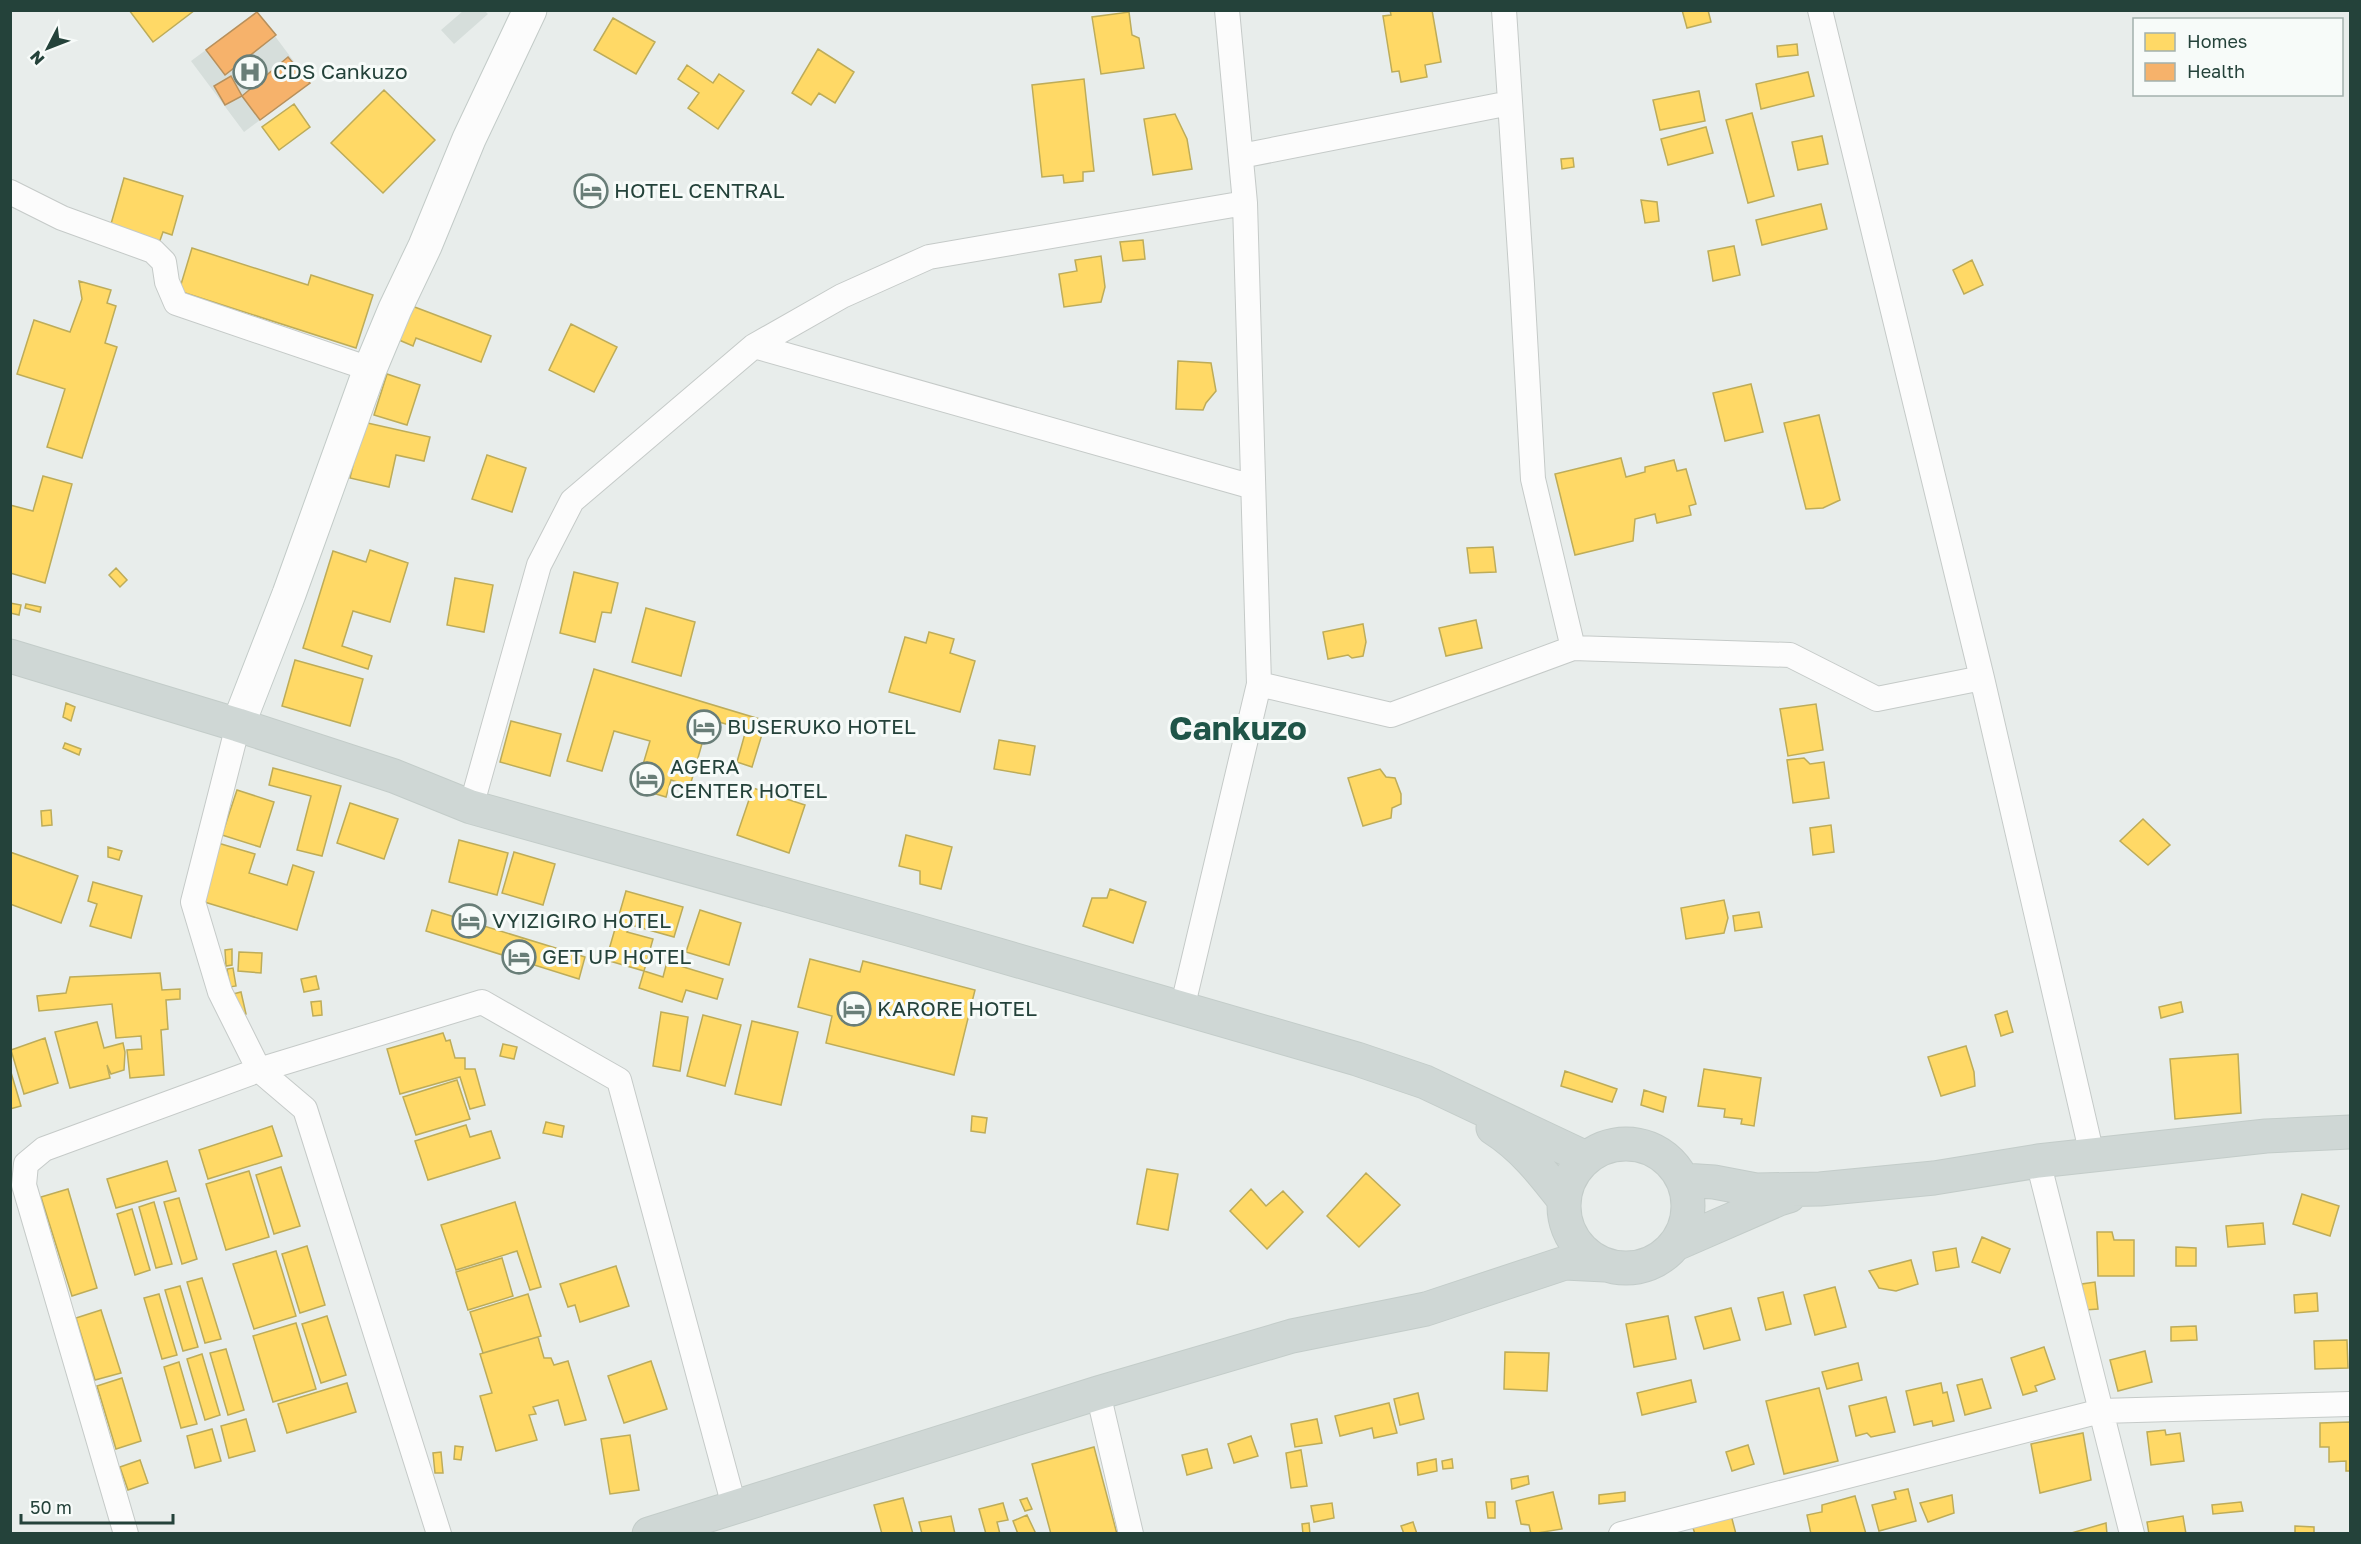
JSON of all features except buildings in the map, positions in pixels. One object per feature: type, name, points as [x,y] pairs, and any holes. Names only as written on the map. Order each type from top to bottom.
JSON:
[{"type":"main road","points":[[238,725],[289,594],[370,369],[425,246],[469,139],[530,10]]},
{"type":"main road","points":[[10,656],[238,725],[394,776],[471,807],[900,926],[1357,1059],[1425,1082],[1586,1158]]},
{"type":"main road","points":[[1425,1082],[1508,1138],[1539,1168],[1567,1216],[1584,1252],[1605,1265]]},
{"type":"main road","points":[[1683,1180],[1714,1182],[1756,1190],[1820,1189],[1934,1178],[2038,1161],[2266,1136],[2350,1132]]},
{"type":"main road","points":[[649,1533],[1098,1393],[1292,1336],[1426,1309],[1565,1263],[1605,1265],[1621,1269],[1637,1268],[1653,1263],[1667,1255],[1678,1243],[1689,1212],[1688,1196],[1683,1180],[1674,1166],[1662,1155],[1640,1146],[1616,1144],[1600,1149],[1586,1158],[1571,1177],[1567,1216]]},
{"type":"main road","points":[[1678,1243],[1779,1199],[1820,1189]]},
{"type":"main road","points":[[1426,1309],[1567,1216]]},
{"type":"street","points":[[1182,1009],[1259,684],[1245,203],[1227,10]]},
{"type":"street","points":[[1504,10],[1533,478],[1573,648]]},
{"type":"street","points":[[1820,10],[1982,678],[2092,1155]]},
{"type":"street","points":[[1241,156],[1510,103]]},
{"type":"street","points":[[10,192],[62,218],[153,251],[164,262],[167,282],[176,303],[370,369]]},
{"type":"street","points":[[471,807],[539,565],[572,501],[754,346],[842,296],[929,257],[1245,203]]},
{"type":"street","points":[[754,346],[1253,487]]},
{"type":"street","points":[[1259,684],[1391,715],[1573,648],[1790,654],[1877,699],[1982,678]]},
{"type":"street","points":[[238,725],[193,902],[220,992],[259,1070],[305,1109],[439,1533]]},
{"type":"street","points":[[126,1533],[24,1185],[26,1164],[44,1149],[259,1070],[482,1002],[619,1080],[734,1506]]},
{"type":"street","points":[[2038,1161],[2132,1533]]},
{"type":"street","points":[[1098,1393],[1131,1533]]},
{"type":"street","points":[[1621,1533],[2101,1411],[2350,1404]]},
{"type":"shaded area","points":[[463,11],[485,11],[488,14],[454,44],[441,30]]},
{"type":"shaded area","name":"CDS Cankuzo","points":[[257,12],[310,83],[244,132],[191,61]]},
{"type":"place","name":"CDS Cankuzo","points":[[250,72]]},
{"type":"place","name":"HOTEL CENTRAL","points":[[591,191]]},
{"type":"place","name":"BUSERUKO HOTEL","points":[[704,727]]},
{"type":"place","name":"AGERA CENTER HOTEL","points":[[647,779]]},
{"type":"place","name":"VYIZIGIRO HOTEL","points":[[469,921]]},
{"type":"place","name":"GET UP HOTEL","points":[[519,957]]},
{"type":"place","name":"KARORE HOTEL","points":[[854,1009]]},
{"type":"district","name":"Cankuzo","points":[[1238,728]]}]
